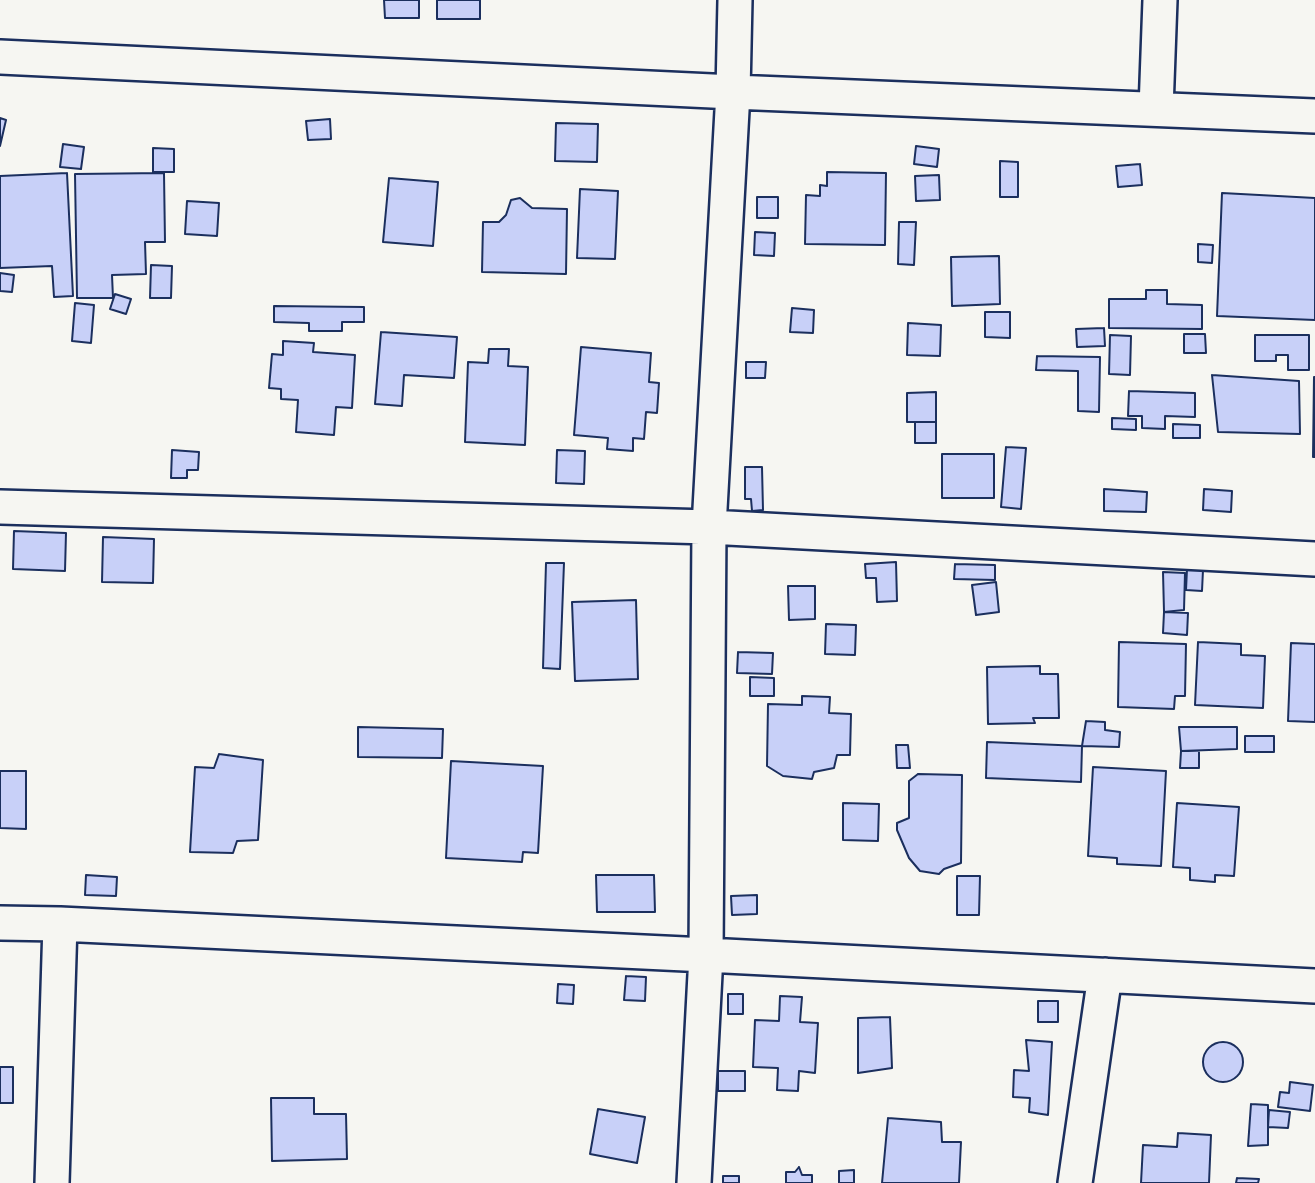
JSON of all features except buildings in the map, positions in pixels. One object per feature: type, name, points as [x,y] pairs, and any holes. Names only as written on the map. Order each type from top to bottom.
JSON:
[{"type":"street","points":[[694,1183],[706,955],[709,527],[733,92],[735,0]]},
{"type":"street","points":[[1156,109],[1160,0]]},
{"type":"street","points":[[0,57],[733,92],[1315,116]]},
{"type":"street","points":[[0,507],[709,527],[1315,559]]},
{"type":"street","points":[[0,923],[1315,986]]},
{"type":"street","points":[[52,1183],[60,924]]},
{"type":"street","points":[[1075,1183],[1105,975]]}]
